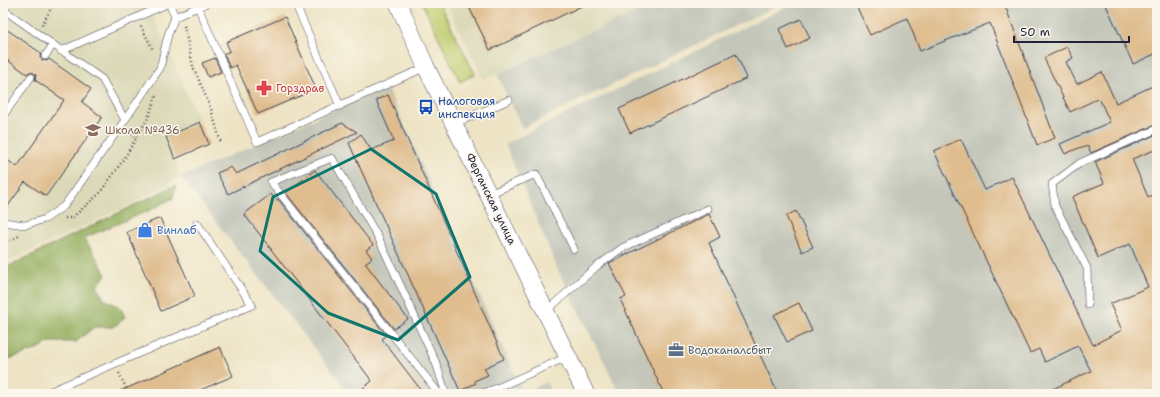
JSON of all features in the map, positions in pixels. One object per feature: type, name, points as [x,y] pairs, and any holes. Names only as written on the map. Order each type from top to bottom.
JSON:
[{"type":"street","name":"Ферганская улица","points":[[398,3],[426,67],[586,394]]},
{"type":"lane","points":[[61,51],[169,3],[177,16]]},
{"type":"lane","points":[[3,222],[25,225],[45,219],[64,206],[160,68],[168,35],[177,16],[207,3]]},
{"type":"lane","points":[[295,3],[340,106]]},
{"type":"lane","points":[[198,7],[256,142],[426,67]]},
{"type":"lane","points":[[4,10],[102,79],[125,120]]},
{"type":"lane","points":[[45,56],[53,45]]},
{"type":"lane","points":[[3,116],[31,77]]},
{"type":"lane","points":[[454,124],[509,100]]},
{"type":"lane","points":[[1088,305],[1087,268],[1055,206],[1052,184],[1080,163],[1157,130]]},
{"type":"lane","points":[[441,394],[437,391],[272,182],[332,158],[379,239],[436,363],[446,394]]},
{"type":"lane","points":[[489,194],[536,174],[574,249]]},
{"type":"lane","points":[[546,311],[596,267],[622,248],[708,209]]},
{"type":"lane","points":[[44,394],[252,305],[197,223]]},
{"type":"lane","points":[[480,394],[568,357]]},
{"type":"path","points":[[37,34],[54,3]]},
{"type":"path","points":[[177,16],[185,28],[186,40],[193,66],[222,143]]},
{"type":"path","points":[[116,364],[129,394]]},
{"type":"highlighted area","points":[[371,149],[436,194],[470,277],[398,340],[328,313],[260,251],[273,197]]},
{"type":"shaded area","name":"Школа №436","points":[[3,3],[147,3],[200,122],[166,137],[181,177],[133,203],[3,264]]},
{"type":"shaded area","points":[[446,3],[655,3],[483,79]]},
{"type":"shaded area","points":[[655,3],[783,3],[522,128],[497,74]]},
{"type":"shaded area","points":[[794,3],[1157,3],[1157,394],[620,394],[558,270],[505,144]]},
{"type":"shaded area","points":[[387,87],[523,393],[546,382],[552,394],[350,394],[181,177]]},
{"type":"green space","points":[[422,3],[439,3],[475,74],[460,82]]},
{"type":"green space","points":[[176,185],[173,198],[150,210],[84,238],[106,275],[97,286],[104,299],[120,307],[125,317],[114,327],[94,327],[76,342],[50,342],[36,350],[3,361],[3,269]]},
{"type":"building","points":[[467,3],[588,3],[490,50]]},
{"type":"building","points":[[855,3],[1004,3],[1055,138],[1037,145],[990,23],[920,51],[907,18],[870,35]]},
{"type":"building","points":[[1105,3],[1157,3],[1157,53],[1133,64]]},
{"type":"building","points":[[285,17],[316,89],[258,114],[236,65],[230,68],[224,54],[230,51],[226,42]]},
{"type":"building","points":[[801,19],[810,38],[788,49],[779,29]]},
{"type":"building","points":[[3,27],[41,53],[40,58],[42,60],[47,61],[49,59],[91,89],[82,102],[102,117],[46,196],[25,182],[3,213],[3,157],[17,167],[64,100],[35,80],[36,75],[34,73],[29,72],[27,74],[3,57]]},
{"type":"building","points":[[1067,47],[1073,58],[1066,62],[1077,84],[1102,72],[1116,103],[1157,84],[1157,124],[1091,153],[1088,146],[1081,147],[1065,154],[1060,144],[1110,122],[1099,98],[1070,112],[1044,58]]},
{"type":"building","points":[[736,54],[747,78],[630,133],[619,109]]},
{"type":"building","points":[[215,58],[221,72],[208,77],[202,63]]},
{"type":"building","points":[[388,95],[504,359],[484,368],[488,375],[474,381],[476,383],[460,391],[349,143],[361,134],[371,150],[394,141],[376,100]]},
{"type":"building","points":[[200,122],[209,144],[175,159],[166,137]]},
{"type":"building","points":[[342,123],[357,132],[228,194],[217,173],[231,167],[236,174]]},
{"type":"building","points":[[1157,134],[1157,149],[1132,159],[1148,197],[1157,193],[1157,394],[1042,394],[1091,371],[1078,346],[1045,362],[1039,349],[1030,353],[934,151],[961,139],[985,190],[1012,177],[1093,345],[1122,330],[1110,304],[1148,287],[1130,244],[1098,258],[1072,197],[1104,183],[1095,162]]},
{"type":"building","points":[[315,170],[373,245],[366,250],[372,258],[365,263],[408,319],[394,329],[286,193]]},
{"type":"building","points":[[271,194],[276,200],[278,199],[386,335],[382,339],[424,394],[356,394],[372,381],[244,214]]},
{"type":"building","points":[[796,211],[813,247],[802,252],[786,216]]},
{"type":"building","points":[[709,214],[720,237],[709,243],[778,394],[664,394],[620,299],[626,297],[609,263]]},
{"type":"building","points":[[160,218],[195,296],[161,311],[127,232]]},
{"type":"building","points":[[799,303],[812,331],[787,342],[774,315]]},
{"type":"building","points":[[220,347],[233,376],[191,394],[114,394]]},
{"type":"place","name":"Горздрав","points":[[264,88]]},
{"type":"place","name":"Налоговая инспекция","points":[[426,107]]},
{"type":"place","name":"Школа №436","points":[[93,130]]},
{"type":"place","name":"Винлаб","points":[[145,230]]},
{"type":"place","name":"Водоканалсбыт","points":[[676,350]]}]
